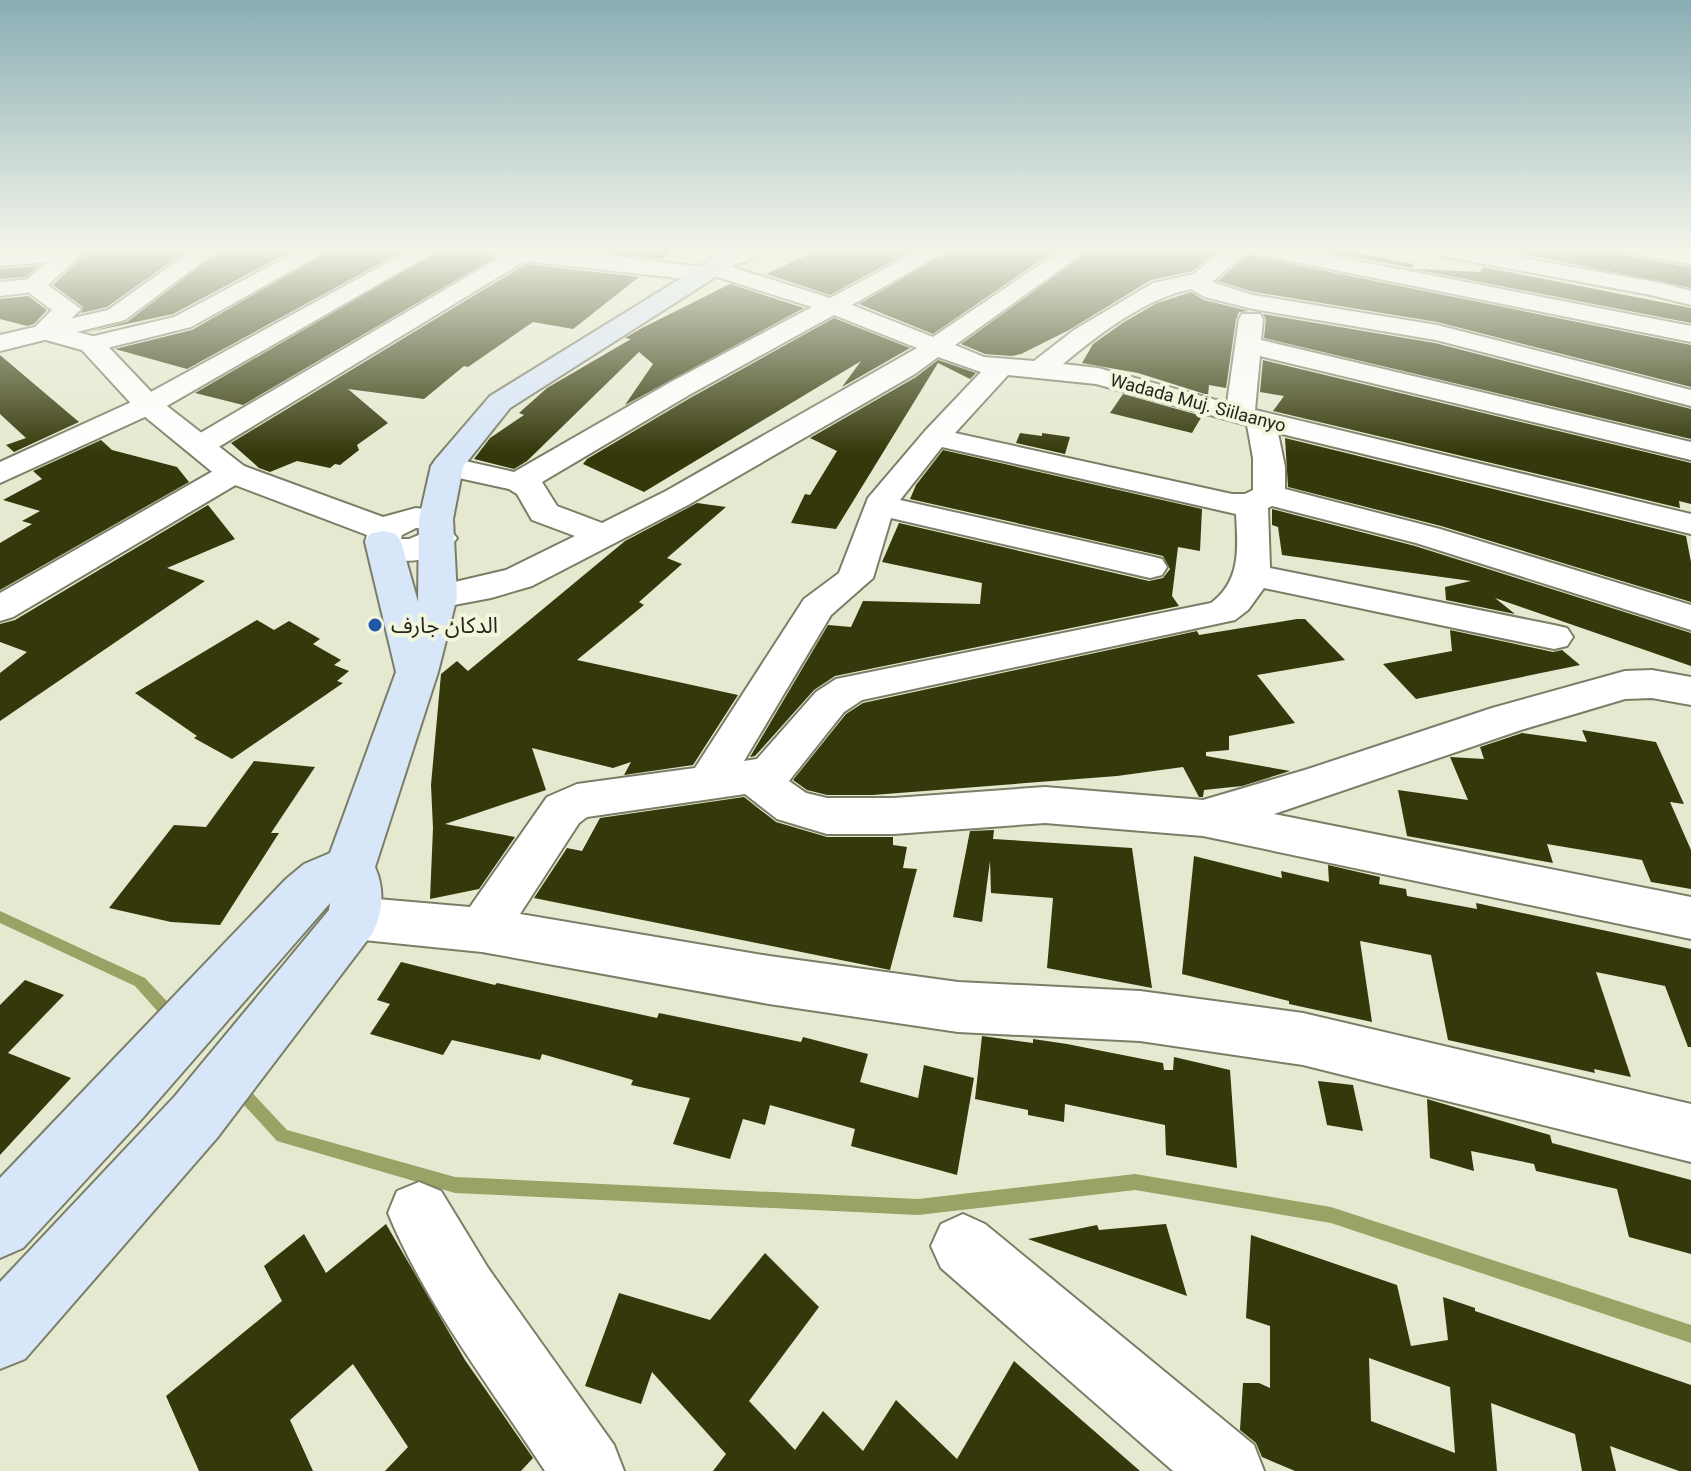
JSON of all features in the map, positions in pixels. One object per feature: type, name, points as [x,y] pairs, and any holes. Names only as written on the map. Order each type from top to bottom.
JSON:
[{"type":"main road","points":[[417,672],[409,530],[447,466],[500,402],[635,316]]},
{"type":"main road","points":[[0,1334],[196,1117],[352,892],[438,597],[409,530]]},
{"type":"main road","points":[[0,1225],[119,1100],[304,894],[322,879],[352,892]]},
{"type":"street","points":[[44,331],[61,316]]},
{"type":"street","points":[[0,343],[113,316]]},
{"type":"street","points":[[44,331],[91,344],[182,322],[194,316]]},
{"type":"street","points":[[0,474],[148,405],[309,316]]},
{"type":"street","points":[[201,445],[417,316]]},
{"type":"street","points":[[519,482],[815,316]]},
{"type":"street","name":"Wadada Muj. Siilaanyo","points":[[857,316],[958,357],[1000,368],[1042,368],[1098,376],[1250,418],[1691,524]]},
{"type":"street","points":[[438,597],[519,578],[729,469],[906,368],[979,316]]},
{"type":"street","points":[[1042,368],[1083,335],[1115,316]]},
{"type":"street","points":[[482,930],[563,810],[577,801],[776,771],[830,702],[850,689],[1222,612],[1232,606],[1253,575],[1260,500],[1271,460],[1250,418],[1248,345],[1251,316]]},
{"type":"street","points":[[1334,316],[1437,333],[1691,398]]},
{"type":"street","points":[[1599,316],[1691,334]]},
{"type":"street","points":[[91,344],[148,405],[233,473],[409,530]]},
{"type":"street","points":[[1248,345],[1691,451]]},
{"type":"street","points":[[708,783],[817,607],[855,578],[879,505],[935,437],[1000,368]]},
{"type":"street","points":[[935,437],[1232,504],[1260,500],[1363,516],[1691,618]]},
{"type":"street","points":[[447,466],[519,482],[530,488],[544,513],[601,534]]},
{"type":"street","points":[[0,609],[233,473]]},
{"type":"street","points":[[879,505],[1150,567]]},
{"type":"street","points":[[1253,575],[1554,637]]},
{"type":"street","points":[[1203,818],[1313,785],[1507,719],[1625,685],[1652,684],[1691,691]]},
{"type":"street","points":[[754,776],[793,807],[827,816],[894,816],[1045,805],[1203,818],[1691,918]]},
{"type":"street","points":[[352,892],[482,930],[769,980],[958,1007],[1140,1016],[1303,1039],[1691,1133]]},
{"type":"street","points":[[419,1213],[465,1291],[588,1471]]},
{"type":"street","points":[[963,1246],[1228,1471]]},
{"type":"building","points":[[0,316],[42,316],[27,326],[0,319]]},
{"type":"building","points":[[135,316],[165,316],[89,332],[127,322]]},
{"type":"building","points":[[217,316],[285,316],[187,369],[115,349],[192,330]]},
{"type":"building","points":[[328,316],[396,316],[243,405],[195,393]]},
{"type":"building","points":[[441,316],[590,316],[573,329],[533,322],[468,367],[464,366],[424,399],[348,389],[388,423],[357,445],[359,450],[340,465],[330,468],[297,461],[270,472],[259,468],[231,443]]},
{"type":"building","points":[[667,316],[790,316],[625,405],[653,364],[639,352],[527,461],[514,469],[474,459],[490,438],[524,415],[519,413],[547,388],[631,339],[625,338]]},
{"type":"building","points":[[888,316],[960,316],[933,334]]},
{"type":"building","points":[[1000,316],[1093,316],[1012,356],[985,354],[961,344]]},
{"type":"building","points":[[1135,316],[1237,316],[1226,388],[1209,385],[1208,395],[1138,373],[1082,363],[1093,344]]},
{"type":"building","points":[[1264,316],[1273,316],[1435,343],[1691,409],[1691,439],[1264,338]]},
{"type":"building","points":[[1398,316],[1546,316],[1691,345],[1691,387],[1437,322]]},
{"type":"building","points":[[1653,316],[1691,316],[1691,323]]},
{"type":"building","points":[[834,318],[910,348],[842,387],[861,361],[644,492],[583,464],[690,398]]},
{"type":"building","points":[[0,355],[79,422],[14,452],[6,445],[26,438],[0,414]]},
{"type":"building","points":[[938,360],[976,373],[970,379],[938,363],[836,529],[791,523],[805,494],[810,495],[837,451],[810,438],[916,377]]},
{"type":"building","points":[[1263,360],[1691,463],[1691,504],[1679,501],[1680,508],[1273,411],[1284,396],[1260,392]]},
{"type":"building","points":[[1123,394],[1202,416],[1192,433],[1110,413]]},
{"type":"building","points":[[1020,433],[1070,437],[1065,454],[1016,443]]},
{"type":"building","points":[[1285,438],[1686,536],[1691,562],[1691,602],[1441,526],[1288,487]]},
{"type":"building","points":[[101,440],[112,450],[177,467],[189,482],[0,590],[0,543],[32,524],[22,521],[40,511],[3,500],[42,479],[33,471]]},
{"type":"building","points":[[943,450],[1202,509],[1200,551],[1178,547],[1172,596],[1179,606],[835,676],[814,690],[755,756],[750,757],[828,625],[851,627],[863,601],[980,604],[982,583],[882,562],[899,523],[1149,581],[1163,578],[1170,569],[1163,556],[910,499],[916,485]]},
{"type":"building","points":[[697,503],[726,507],[667,558],[682,564],[639,602],[644,605],[577,660],[738,695],[693,765],[624,775],[631,762],[613,768],[532,748],[546,790],[445,824],[515,837],[479,889],[430,899],[431,785],[441,674],[457,661],[468,671],[625,541]]},
{"type":"building","points":[[208,505],[235,539],[167,568],[205,581],[0,721],[0,673],[27,652],[0,642],[0,624],[15,620]]},
{"type":"building","points":[[1272,509],[1415,546],[1691,633],[1691,666],[1495,598],[1515,614],[1446,600],[1445,587],[1471,581],[1282,555],[1278,527],[1272,525]]},
{"type":"building","points":[[1305,619],[1345,660],[1257,675],[1295,723],[1229,736],[1229,750],[1206,752],[1206,756],[1290,771],[1242,786],[1204,790],[1203,797],[1199,797],[1183,767],[1117,776],[873,795],[827,795],[807,790],[793,780],[846,714],[863,703],[1197,631],[1199,635]]},
{"type":"building","points":[[257,620],[274,630],[289,621],[320,639],[313,644],[341,660],[334,665],[349,671],[337,681],[343,683],[232,759],[194,738],[197,736],[135,693]]},
{"type":"building","points":[[1450,630],[1553,652],[1562,650],[1580,665],[1416,699],[1383,664],[1452,651]]},
{"type":"building","points":[[1582,730],[1656,742],[1684,804],[1670,802],[1691,850],[1691,889],[1651,882],[1642,860],[1547,844],[1553,863],[1407,836],[1398,790],[1468,800],[1450,757],[1484,759],[1480,747],[1522,733],[1587,742]]},
{"type":"building","points":[[254,761],[315,767],[271,833],[279,833],[220,925],[171,922],[109,908],[174,825],[206,827]]},
{"type":"building","points":[[744,797],[776,822],[827,837],[893,837],[893,845],[907,847],[903,868],[917,869],[890,970],[534,898],[567,848],[582,851],[600,818]]},
{"type":"building","points":[[994,830],[993,839],[1132,848],[1152,988],[1047,968],[1053,898],[991,893],[990,861],[982,922],[953,917],[970,831]]},
{"type":"building","points":[[1194,856],[1282,878],[1281,871],[1329,882],[1328,865],[1380,877],[1379,884],[1406,889],[1407,896],[1477,909],[1476,903],[1691,949],[1691,1047],[1688,1047],[1665,986],[1596,972],[1631,1077],[1594,1069],[1595,1073],[1448,1040],[1431,955],[1360,941],[1372,1022],[1289,1004],[1289,1001],[1182,974]]},
{"type":"building","points":[[401,962],[657,1018],[659,1013],[801,1042],[803,1037],[868,1054],[860,1082],[918,1098],[924,1065],[974,1078],[957,1175],[851,1146],[855,1129],[770,1105],[765,1125],[743,1119],[730,1159],[673,1144],[690,1098],[631,1085],[633,1080],[542,1054],[540,1060],[452,1040],[443,1055],[370,1034],[390,1004],[377,1000]]},
{"type":"building","points":[[25,980],[64,995],[8,1053],[71,1078],[0,1155],[0,1005]]},
{"type":"building","points":[[982,1036],[1067,1044],[1163,1063],[1164,1070],[1173,1070],[1174,1057],[1230,1070],[1237,1168],[1166,1155],[1165,1125],[1065,1104],[1064,1122],[1028,1115],[1028,1110],[975,1099]]},
{"type":"building","points":[[1318,1081],[1353,1085],[1363,1131],[1327,1125]]},
{"type":"building","points":[[1427,1099],[1550,1135],[1552,1143],[1691,1180],[1691,1254],[1629,1237],[1617,1189],[1536,1171],[1534,1164],[1471,1151],[1474,1171],[1430,1158]]},
{"type":"building","points":[[386,1224],[465,1360],[533,1458],[521,1471],[385,1471],[408,1447],[353,1364],[290,1420],[313,1471],[199,1471],[166,1396],[282,1301],[264,1266],[304,1234],[326,1273]]},
{"type":"building","points":[[1166,1224],[1187,1296],[1028,1239],[1097,1225],[1099,1230]]},
{"type":"building","points":[[1251,1235],[1397,1285],[1411,1346],[1448,1340],[1443,1297],[1475,1308],[1475,1311],[1691,1385],[1691,1471],[1679,1471],[1610,1446],[1616,1471],[1582,1471],[1575,1434],[1491,1403],[1497,1471],[1295,1471],[1262,1457],[1256,1443],[1240,1430],[1243,1383],[1259,1383],[1270,1388],[1270,1326],[1246,1318]],"holes":[[[1369,1358],[1450,1387],[1455,1453],[1371,1421]]]},
{"type":"building","points":[[765,1253],[819,1307],[749,1401],[795,1450],[823,1411],[863,1451],[896,1400],[957,1459],[1014,1361],[1140,1471],[713,1471],[726,1454],[652,1372],[641,1404],[585,1386],[619,1293],[710,1320]]},
{"type":"waterway","points":[[0,917],[140,982],[173,1018]]},
{"type":"waterway","points":[[239,1089],[282,1136],[455,1185],[918,1207],[1135,1182],[1331,1215],[1691,1334]]},
{"type":"place","name":"الدكان جارف","points":[[375,625]]}]
